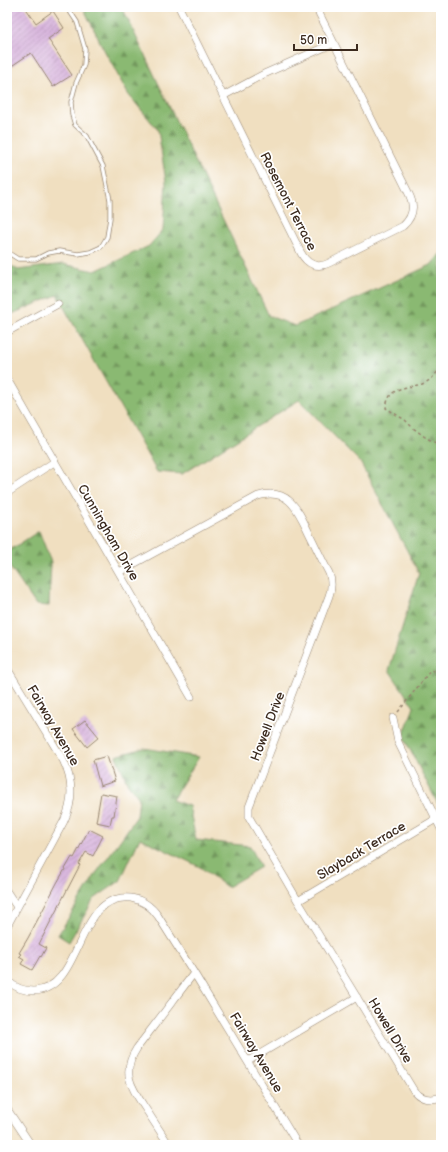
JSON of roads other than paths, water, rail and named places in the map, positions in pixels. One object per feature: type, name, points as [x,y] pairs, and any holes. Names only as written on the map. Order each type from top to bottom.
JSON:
[{"type":"street","name":"Rosemont Terrace","points":[[179,7],[304,259],[308,263],[321,266],[403,226],[412,215],[413,208],[412,200],[316,7]]},
{"type":"street","points":[[223,96],[264,74],[334,43]]},
{"type":"street","points":[[7,332],[58,304]]},
{"type":"street","name":"Cunningham Drive","points":[[7,379],[191,697]]},
{"type":"street","points":[[7,493],[54,462]]},
{"type":"street","name":"Howell Drive","points":[[119,572],[258,496],[269,494],[280,495],[291,501],[299,511],[329,573],[331,588],[248,810],[250,821],[414,1090],[419,1096],[427,1099],[436,1099],[441,1097]]},
{"type":"street","name":"Fairway Avenue","points":[[7,668],[63,760],[69,775],[72,791],[70,807],[64,821],[7,926]]},
{"type":"street","points":[[393,718],[398,742],[441,829]]},
{"type":"street","name":"Slayback Terrace","points":[[298,901],[436,819]]},
{"type":"street","points":[[7,892],[17,907]]},
{"type":"street","name":"Fairway Avenue","points":[[7,980],[13,986],[19,988],[31,991],[44,990],[55,983],[63,974],[94,916],[108,902],[127,898],[139,900],[145,903],[154,911],[194,973],[298,1145]]},
{"type":"street","points":[[169,1145],[132,1087],[128,1074],[130,1060],[137,1048],[194,973]]},
{"type":"street","points":[[248,1061],[357,997]]},
{"type":"street","points":[[7,1109],[31,1145]]},
{"type":"lane","points":[[7,252],[18,259],[36,259],[48,253],[59,251],[78,254],[90,252],[101,247],[107,237],[110,218],[110,200],[103,166],[87,136],[76,124],[72,115],[71,102],[74,90],[84,66],[85,49],[77,22],[67,7]]}]
